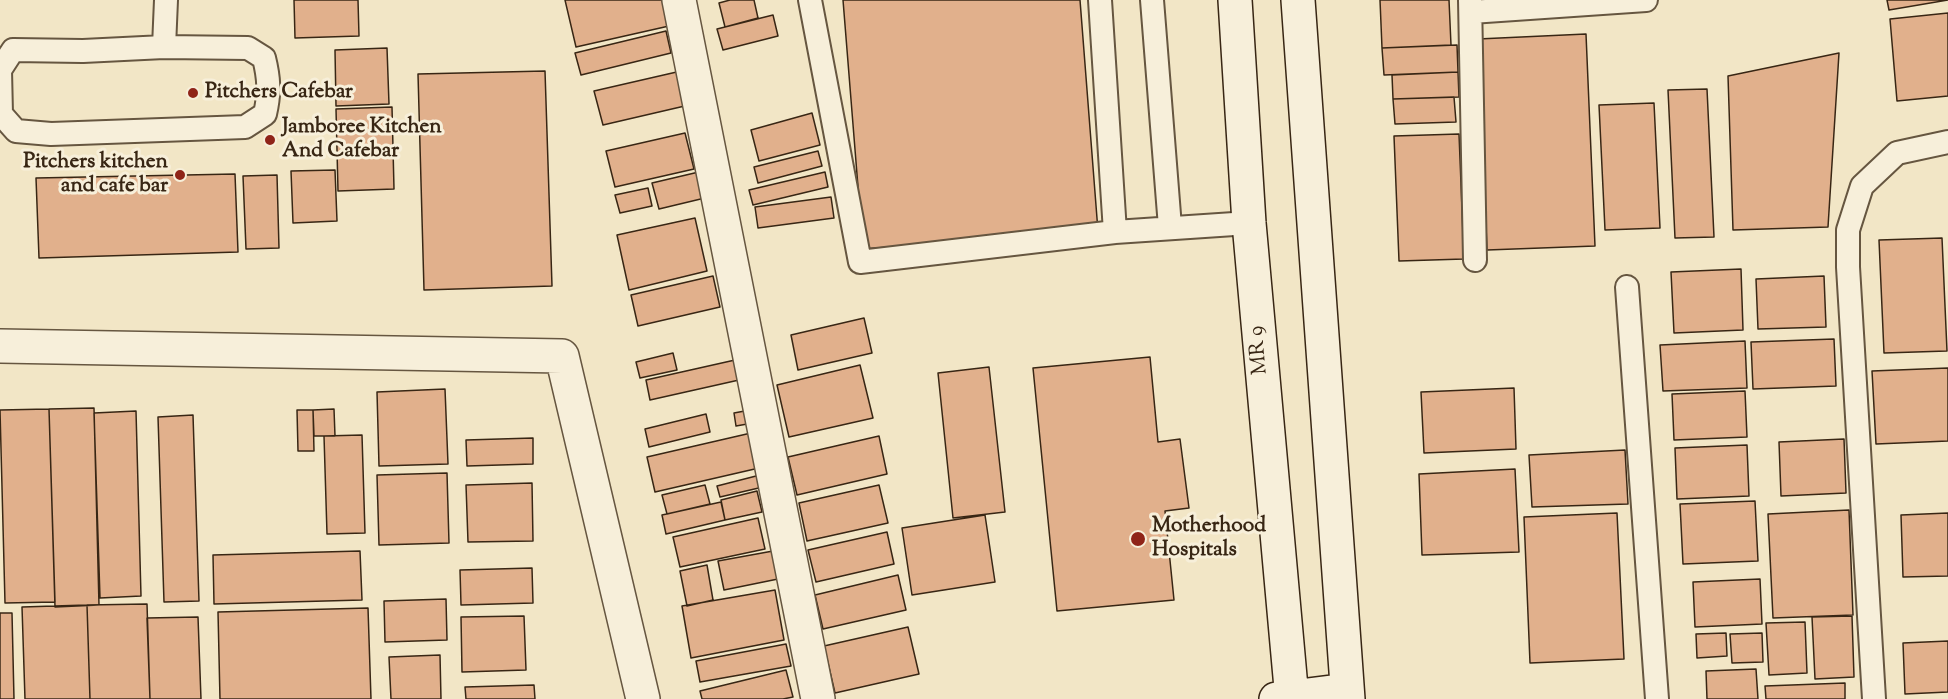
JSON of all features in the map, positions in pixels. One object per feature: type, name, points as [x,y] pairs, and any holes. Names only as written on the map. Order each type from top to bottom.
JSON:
[{"type":"street","points":[[679,0],[818,699]]},
{"type":"street","name":"MR 9","points":[[1235,0],[1249,223],[1286,698]]},
{"type":"street","points":[[1286,698],[1348,694],[1298,0]]},
{"type":"street","points":[[0,346],[562,356],[643,699]]},
{"type":"lane","points":[[164,47],[166,0]]},
{"type":"lane","points":[[810,0],[860,262],[1115,232],[1249,223]]},
{"type":"lane","points":[[1100,0],[1115,232]]},
{"type":"lane","points":[[1152,0],[1170,228]]},
{"type":"lane","points":[[1474,260],[1471,6],[1646,0]]},
{"type":"lane","points":[[164,47],[248,48],[264,58],[270,95],[265,114],[245,127],[51,134],[16,132],[1,114],[0,70],[13,50],[83,51],[164,47]]},
{"type":"lane","points":[[1874,699],[1848,267],[1848,230],[1862,186],[1897,153],[1948,142]]},
{"type":"lane","points":[[1627,287],[1657,699]]},
{"type":"building","points":[[294,0],[358,0],[359,36],[295,38]]},
{"type":"building","points":[[565,0],[662,0],[669,26],[576,47]]},
{"type":"building","points":[[730,0],[754,0],[758,18],[725,27],[719,3]]},
{"type":"building","points":[[843,0],[1080,0],[1098,231],[863,249]]},
{"type":"building","points":[[1380,0],[1449,0],[1451,45],[1382,48]]},
{"type":"building","points":[[1887,0],[1948,0],[1889,10]]},
{"type":"building","points":[[1948,13],[1948,96],[1897,101],[1890,19]]},
{"type":"building","points":[[773,15],[778,36],[723,50],[717,29]]},
{"type":"building","points":[[666,31],[671,53],[581,75],[575,53]]},
{"type":"building","points":[[1586,34],[1595,246],[1487,250],[1478,39]]},
{"type":"building","points":[[1457,45],[1458,72],[1384,75],[1382,48]]},
{"type":"building","points":[[387,48],[389,104],[336,106],[335,50]]},
{"type":"building","points":[[1839,53],[1828,227],[1733,230],[1728,76]]},
{"type":"building","points":[[545,71],[552,286],[424,290],[418,74]]},
{"type":"building","points":[[681,71],[689,105],[603,125],[594,91]]},
{"type":"building","points":[[1458,72],[1459,97],[1393,99],[1392,75]]},
{"type":"building","points":[[1707,89],[1714,237],[1675,238],[1668,90]]},
{"type":"building","points":[[1454,97],[1456,122],[1395,124],[1393,99]]},
{"type":"building","points":[[1654,103],[1660,228],[1605,230],[1599,105]]},
{"type":"building","points":[[392,107],[394,189],[338,191],[336,109]]},
{"type":"building","points":[[812,113],[820,145],[759,161],[751,130]]},
{"type":"building","points":[[685,133],[694,169],[615,187],[606,151]]},
{"type":"building","points":[[1459,134],[1464,259],[1399,261],[1394,136]]},
{"type":"building","points":[[818,151],[822,166],[758,183],[754,167]]},
{"type":"building","points":[[335,170],[337,221],[293,223],[291,171]]},
{"type":"building","points":[[703,171],[709,197],[659,209],[652,183]]},
{"type":"building","points":[[825,172],[828,187],[753,205],[749,190]]},
{"type":"building","points":[[235,174],[238,252],[39,258],[36,178]]},
{"type":"building","points":[[277,175],[279,248],[246,249],[243,176]]},
{"type":"building","points":[[648,188],[652,206],[620,213],[615,195]]},
{"type":"building","points":[[831,197],[834,218],[758,228],[755,207]]},
{"type":"building","points":[[695,218],[707,271],[629,290],[617,235]]},
{"type":"building","points":[[1942,238],[1947,351],[1884,353],[1879,240]]},
{"type":"building","points":[[1741,269],[1743,330],[1674,333],[1671,272]]},
{"type":"building","points":[[713,276],[720,307],[638,326],[631,295]]},
{"type":"building","points":[[1824,276],[1826,327],[1758,329],[1756,279]]},
{"type":"building","points":[[864,318],[872,353],[798,370],[791,335]]},
{"type":"building","points":[[1834,339],[1836,386],[1753,389],[1751,342]]},
{"type":"building","points":[[1745,341],[1747,388],[1663,391],[1660,345]]},
{"type":"building","points":[[673,353],[677,370],[640,378],[636,362]]},
{"type":"building","points":[[1150,357],[1158,442],[1180,439],[1189,508],[1165,511],[1174,600],[1057,611],[1033,368]]},
{"type":"building","points":[[735,360],[739,380],[650,400],[646,380]]},
{"type":"building","points":[[860,365],[873,418],[789,437],[777,385]]},
{"type":"building","points":[[989,367],[1005,512],[953,518],[938,373]]},
{"type":"building","points":[[1948,368],[1948,441],[1876,444],[1872,371]]},
{"type":"building","points":[[1514,388],[1516,449],[1424,453],[1421,392]]},
{"type":"building","points":[[445,389],[448,464],[379,466],[377,392]]},
{"type":"building","points":[[1745,391],[1747,437],[1674,440],[1672,394]]},
{"type":"building","points":[[94,408],[99,605],[55,607],[49,409]]},
{"type":"building","points":[[49,409],[55,602],[5,603],[0,410]]},
{"type":"building","points":[[334,409],[335,436],[314,436],[313,410]]},
{"type":"building","points":[[297,410],[313,410],[314,451],[298,451]]},
{"type":"building","points":[[750,410],[753,423],[736,426],[734,413]]},
{"type":"building","points":[[136,411],[141,596],[100,598],[94,413]]},
{"type":"building","points":[[706,414],[710,432],[649,447],[645,429]]},
{"type":"building","points":[[193,415],[199,601],[164,602],[158,417]]},
{"type":"building","points":[[751,433],[759,468],[655,492],[647,457]]},
{"type":"building","points":[[362,435],[365,533],[327,534],[324,436]]},
{"type":"building","points":[[879,436],[887,474],[797,495],[788,457]]},
{"type":"building","points":[[533,438],[533,464],[467,466],[466,440]]},
{"type":"building","points":[[1844,439],[1846,493],[1781,496],[1779,442]]},
{"type":"building","points":[[1747,445],[1749,496],[1677,499],[1675,448]]},
{"type":"building","points":[[1625,450],[1628,504],[1532,507],[1529,455]]},
{"type":"building","points":[[1515,469],[1519,552],[1422,555],[1419,474]]},
{"type":"building","points":[[447,473],[449,543],[379,545],[377,475]]},
{"type":"building","points":[[760,475],[763,487],[720,497],[717,486]]},
{"type":"building","points":[[532,483],[533,541],[468,542],[466,485]]},
{"type":"building","points":[[705,485],[710,504],[667,514],[662,495]]},
{"type":"building","points":[[879,485],[888,523],[807,541],[799,503]]},
{"type":"building","points":[[757,491],[762,512],[725,520],[721,500]]},
{"type":"building","points":[[1755,501],[1758,561],[1683,564],[1680,504]]},
{"type":"building","points":[[721,502],[725,520],[666,534],[662,515]]},
{"type":"building","points":[[1849,510],[1853,615],[1773,618],[1768,514]]},
{"type":"building","points":[[1617,513],[1624,659],[1530,663],[1524,517]]},
{"type":"building","points":[[1948,513],[1948,576],[1903,577],[1901,515]]},
{"type":"building","points":[[985,515],[995,582],[912,595],[902,528]]},
{"type":"building","points":[[758,518],[765,549],[680,567],[673,537]]},
{"type":"building","points":[[887,532],[894,564],[816,582],[808,550]]},
{"type":"building","points":[[360,551],[362,600],[214,604],[213,555]]},
{"type":"building","points":[[773,551],[778,579],[724,590],[718,561]]},
{"type":"building","points":[[707,565],[713,600],[687,606],[680,571]]},
{"type":"building","points":[[532,568],[533,603],[461,605],[460,570]]},
{"type":"building","points":[[898,575],[906,610],[823,629],[815,595]]},
{"type":"building","points":[[1760,579],[1762,624],[1695,627],[1693,582]]},
{"type":"building","points":[[775,590],[784,640],[691,658],[682,606]]},
{"type":"building","points":[[446,599],[447,640],[385,642],[384,601]]},
{"type":"building","points":[[147,604],[150,699],[90,699],[87,605]]},
{"type":"building","points":[[87,605],[90,699],[25,699],[22,607]]},
{"type":"building","points":[[368,608],[371,699],[220,699],[218,612]]},
{"type":"building","points":[[0,613],[12,613],[14,699],[0,699]]},
{"type":"building","points":[[524,616],[526,670],[462,672],[461,617]]},
{"type":"building","points":[[1852,616],[1854,677],[1815,679],[1812,617]]},
{"type":"building","points":[[198,617],[201,699],[150,699],[147,618]]},
{"type":"building","points":[[1805,622],[1807,673],[1769,675],[1766,623]]},
{"type":"building","points":[[908,627],[919,674],[835,693],[824,646]]},
{"type":"building","points":[[1726,633],[1727,656],[1697,658],[1696,634]]},
{"type":"building","points":[[1762,633],[1763,662],[1732,663],[1730,634]]},
{"type":"building","points":[[1948,641],[1948,692],[1905,694],[1903,643]]},
{"type":"building","points":[[786,644],[791,666],[700,682],[696,661]]},
{"type":"building","points":[[440,655],[441,699],[391,699],[389,657]]},
{"type":"building","points":[[1756,669],[1758,699],[1707,699],[1706,671]]},
{"type":"building","points":[[786,670],[793,697],[702,699],[700,691]]},
{"type":"building","points":[[1845,683],[1845,699],[1766,699],[1765,686]]},
{"type":"building","points":[[534,685],[535,699],[466,699],[465,687]]},
{"type":"place","name":"Pitchers Cafebar","points":[[193,93]]},
{"type":"place","name":"Jamboree Kitchen And Cafebar","points":[[270,140]]},
{"type":"place","name":"Pitchers kitchen and cafe bar","points":[[180,175]]},
{"type":"place","name":"Motherhood Hospitals","points":[[1138,539]]}]
